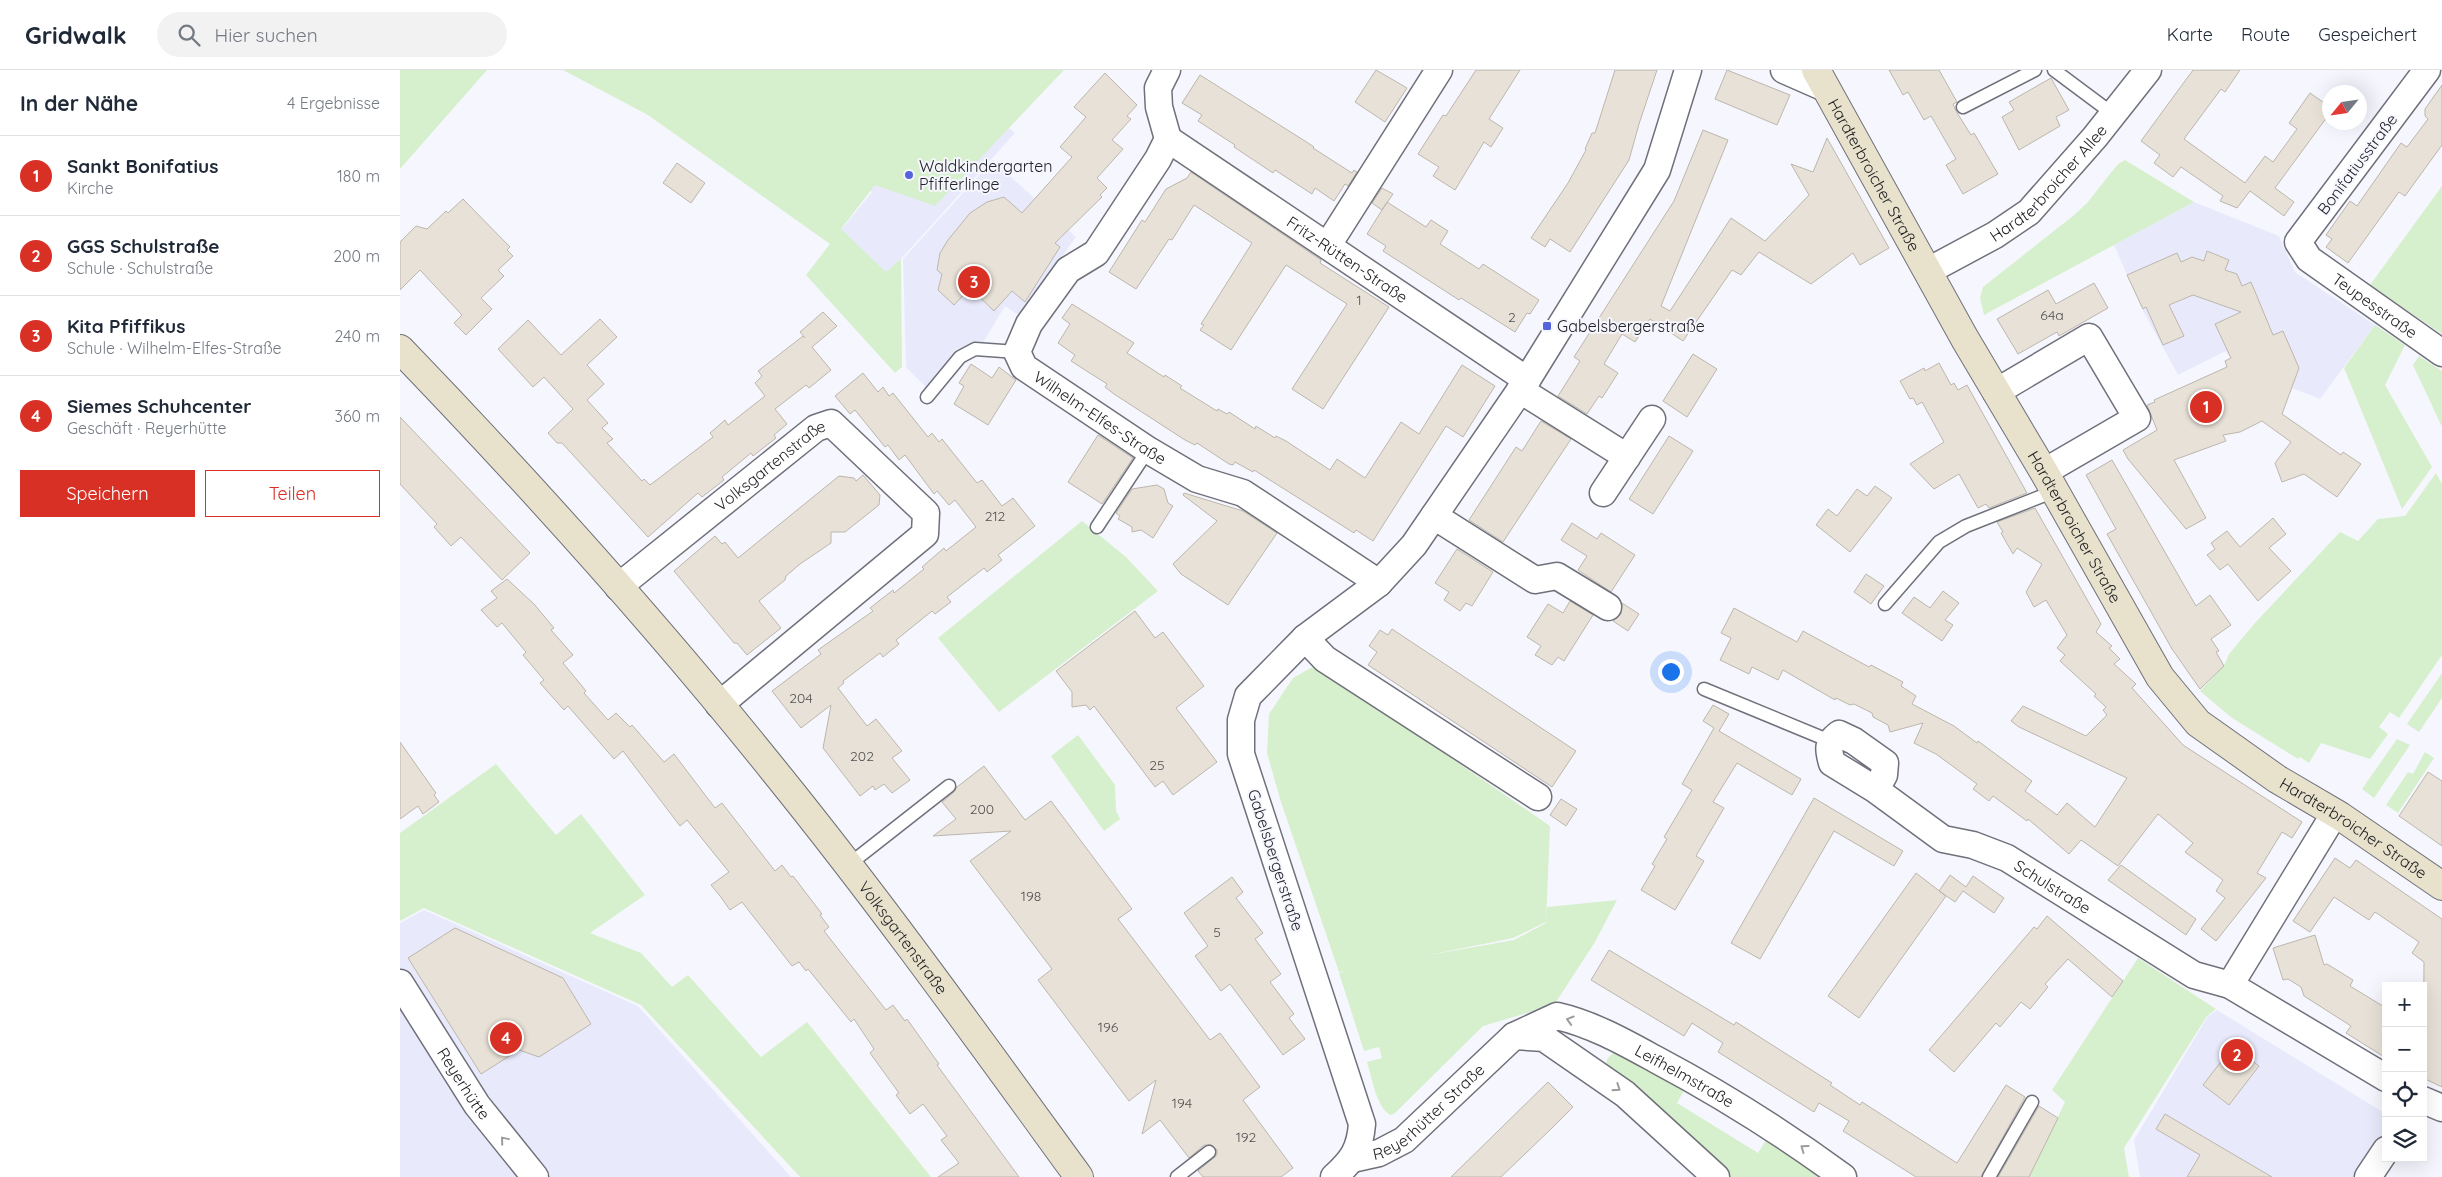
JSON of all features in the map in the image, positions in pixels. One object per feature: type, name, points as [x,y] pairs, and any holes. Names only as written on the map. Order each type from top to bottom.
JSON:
[{"type":"street","points":[[1017,352],[1029,324],[1068,270],[1096,253],[1158,159],[1168,138],[1159,106],[1158,88],[1167,70]]},
{"type":"street","points":[[1328,245],[1439,70]]},
{"type":"street","name":"Gabelsbergerstraße","points":[[1354,1099],[1240,754],[1241,720],[1248,696],[1305,638],[1379,583],[1414,545],[1524,385],[1657,170],[1688,70]]},
{"type":"street","points":[[1784,70],[1820,79]]},
{"type":"street","name":"Hardterbroicher Allee","points":[[1928,271],[1995,235],[2029,212],[2148,70]]},
{"type":"street","name":"Bonifatiusstraße","points":[[2309,259],[2298,242],[2427,70]]},
{"type":"street","name":"Hardterbroicher Straße","points":[[1820,79],[1996,392],[2160,677],[2198,723],[2277,779],[2335,813],[2442,886]]},
{"type":"street","name":"Fritz-Rütten-Straße","points":[[1168,138],[1328,245],[1524,385]]},
{"type":"street","name":"Teupesstraße","points":[[2309,259],[2442,353]]},
{"type":"street","points":[[1996,392],[2089,337],[2137,418],[2049,482]]},
{"type":"street","name":"Volksgartenstraße","points":[[400,349],[618,588],[776,772],[1079,1177]]},
{"type":"street","name":"Wilhelm-Elfes-Straße","points":[[1017,352],[1024,367],[1148,450],[1197,479],[1243,494],[1379,583]]},
{"type":"street","points":[[1524,385],[1627,457]]},
{"type":"street","points":[[1603,493],[1652,419]]},
{"type":"street","name":"Volksgartenstraße","points":[[618,588],[816,428],[831,423],[926,513],[925,534],[719,705]]},
{"type":"street","points":[[1434,516],[1535,580],[1557,576],[1608,607]]},
{"type":"street","points":[[1305,638],[1325,660],[1538,797]]},
{"type":"street","name":"Schulstraße","points":[[1830,741],[1828,749],[1832,763],[1876,790],[1943,839],[1973,845],[2007,858],[2194,975],[2230,985],[2382,1076]]},
{"type":"street","points":[[2230,985],[2335,813]]},
{"type":"street","name":"Reyerhütte","points":[[400,983],[477,1105],[535,1177]]},
{"type":"street","name":"Leifhelmstraße","points":[[1505,1043],[1557,1016],[1610,1035],[1719,1095],[1796,1143],[1844,1177]]},
{"type":"street","points":[[1587,1068],[1610,1035]]},
{"type":"street","points":[[1505,1043],[1544,1038],[1625,1094],[1716,1177]]},
{"type":"street","name":"Reyerhütter Straße","points":[[1352,1158],[1379,1154],[1404,1140],[1505,1043]]},
{"type":"street","name":"Reyerhütter Straße","points":[[1334,1177],[1352,1158],[1361,1143],[1362,1124],[1354,1099]]},
{"type":"street","points":[[2427,1102],[2442,1108]]},
{"type":"street","points":[[2368,1177],[2382,1156]]},
{"type":"lane","points":[[1963,107],[2035,70]]},
{"type":"lane","points":[[2054,70],[2113,114]]},
{"type":"lane","points":[[927,397],[960,357],[975,350],[1017,352]]},
{"type":"lane","points":[[1097,527],[1148,450]]},
{"type":"lane","points":[[1885,604],[1939,542],[2049,482]]},
{"type":"lane","name":"Schulstraße","points":[[1704,689],[1830,741]]},
{"type":"lane","points":[[847,866],[949,786]]},
{"type":"lane","points":[[1989,1177],[2032,1102]]},
{"type":"lane","points":[[1176,1177],[1209,1152]]},
{"type":"shaded area","name":"Waldkindergarten Pfifferlinge","points":[[946,70],[1015,133],[901,259],[886,273],[841,230],[872,192],[759,131]]},
{"type":"shaded area","points":[[993,160],[1076,237],[1020,316],[1005,306],[981,346],[956,349],[929,390],[906,367],[903,259]]},
{"type":"shaded area","points":[[2194,202],[2279,236],[2295,272],[2375,325],[2320,399],[2271,380],[2241,349],[2227,355],[2226,351],[2178,375],[2142,309],[2114,245]]},
{"type":"shaded area","points":[[424,910],[638,1006],[791,1177],[400,1177],[400,923]]},
{"type":"shaded area","points":[[2217,1010],[2382,1112],[2382,1141],[2359,1177],[2140,1177],[2134,1140],[2208,1016]]},
{"type":"green space","points":[[400,70],[487,70],[400,169]]},
{"type":"green space","points":[[563,70],[1064,70],[935,206],[875,185],[841,229],[886,272],[901,259],[902,367],[895,373],[806,275],[830,244],[648,115]]},
{"type":"green space","points":[[2125,160],[2194,202],[1984,315],[1980,298],[1983,287],[2073,216],[2087,203],[2118,164]]},
{"type":"green space","points":[[2442,186],[2442,334],[2370,285]]},
{"type":"green space","points":[[2375,325],[2405,345],[2385,385],[2432,467],[2402,509],[2344,368]]},
{"type":"green space","points":[[2419,356],[2442,371],[2442,427],[2413,365]]},
{"type":"green space","points":[[2436,473],[2442,484],[2442,655],[2399,718],[2390,712],[2379,727],[2388,734],[2370,759],[2321,743],[2309,763],[2300,757],[2298,759],[2232,718],[2200,691],[2224,666],[2229,654],[2255,623],[2340,532],[2358,541],[2378,519],[2405,516]]},
{"type":"green space","points":[[1082,521],[1126,557],[1158,591],[999,712],[938,638]]},
{"type":"green space","points":[[1316,665],[1550,826],[1546,922],[1513,938],[1424,956],[1514,940],[1546,923],[1547,907],[1617,900],[1595,942],[1554,1005],[1483,1026],[1394,1114],[1390,1115],[1381,1105],[1367,1062],[1382,1058],[1379,1047],[1364,1051],[1339,973],[1346,971],[1339,972],[1280,799],[1267,753],[1269,714],[1293,678]]},
{"type":"green space","points":[[2442,673],[2442,698],[2419,732],[2407,724]]},
{"type":"green space","points":[[1078,735],[1115,785],[1116,811],[1120,819],[1104,831],[1051,756]]},
{"type":"green space","points":[[2397,739],[2410,745],[2374,798],[2362,789]]},
{"type":"green space","points":[[2425,752],[2434,758],[2398,813],[2386,805],[2408,772],[2413,774]]},
{"type":"green space","points":[[496,764],[556,835],[581,814],[645,895],[590,933],[641,953],[672,987],[688,975],[761,1057],[807,1022],[931,1177],[800,1177],[641,1005],[424,908],[400,921],[400,833]]},
{"type":"green space","points":[[2138,958],[2216,1009],[2207,1016],[2124,1148],[2129,1177],[2029,1177],[2065,1102],[2052,1090]]},
{"type":"green space","points":[[1613,1053],[1617,1053],[1685,1089],[1677,1103],[1758,1153],[1768,1137],[1825,1177],[1727,1177],[1606,1066],[1607,1059]]},
{"type":"building","points":[[1376,70],[1407,88],[1385,122],[1355,102]]},
{"type":"building","points":[[1476,70],[1520,70],[1489,119],[1503,128],[1491,147],[1484,142],[1455,190],[1433,176],[1439,167],[1418,154],[1443,115],[1446,116]]},
{"type":"building","points":[[1615,70],[1657,70],[1629,160],[1570,252],[1550,239],[1545,247],[1531,238],[1568,183],[1586,150],[1592,133],[1595,133]]},
{"type":"building","points":[[1727,70],[1790,95],[1777,125],[1715,99]]},
{"type":"building","points":[[1889,70],[1939,70],[1957,102],[1953,104],[1956,111],[1971,135],[1974,133],[1998,174],[1963,194],[1946,165],[1956,159],[1931,116],[1924,120],[1908,92],[1903,95]]},
{"type":"building","points":[[2193,70],[2240,70],[2225,92],[2221,89],[2184,139],[2245,183],[2265,156],[2273,162],[2297,129],[2289,123],[2310,93],[2322,101],[2322,124],[2275,188],[2294,202],[2284,216],[2250,191],[2237,208],[2220,201],[2223,196],[2181,167],[2173,177],[2154,163],[2160,155],[2141,141]]},
{"type":"building","points":[[1105,73],[1137,105],[1127,116],[1131,119],[1112,140],[1123,149],[1097,178],[1107,188],[1100,195],[1102,197],[1055,243],[1060,247],[1025,302],[1012,291],[994,311],[970,288],[954,305],[938,290],[942,274],[937,270],[940,253],[948,240],[970,213],[987,202],[1004,197],[1022,213],[1072,157],[1060,147],[1086,117],[1074,107]]},
{"type":"building","points":[[1200,75],[1352,173],[1354,170],[1357,172],[1348,186],[1345,184],[1334,201],[1315,188],[1312,194],[1275,170],[1273,173],[1198,121],[1202,115],[1182,103]]},
{"type":"building","points":[[2051,78],[2069,110],[2056,117],[2060,126],[2019,150],[2002,117],[2014,110],[2009,102]]},
{"type":"building","points":[[2442,85],[2442,145],[2405,196],[2399,192],[2348,263],[2326,247],[2332,239],[2326,235],[2350,201],[2357,206],[2401,143],[2407,147],[2428,119],[2425,116],[2425,109]]},
{"type":"building","points":[[1703,130],[1728,140],[1661,306],[1670,311],[1731,218],[1765,241],[1809,195],[1791,164],[1813,172],[1827,138],[1889,248],[1860,265],[1853,253],[1811,284],[1759,252],[1741,275],[1732,270],[1683,341],[1650,319],[1635,342],[1622,334],[1604,364],[1618,373],[1602,398],[1599,396],[1587,414],[1558,396],[1580,361],[1574,357],[1674,201]]},
{"type":"building","points":[[677,163],[705,183],[691,203],[663,183]]},
{"type":"building","points":[[1191,172],[1321,260],[1320,263],[1389,307],[1323,409],[1292,389],[1347,304],[1286,265],[1231,350],[1200,330],[1204,325],[1201,324],[1252,243],[1194,205],[1172,240],[1169,239],[1136,289],[1109,272],[1142,220],[1145,222],[1166,189],[1187,178]]},
{"type":"building","points":[[1382,188],[1393,194],[1382,210],[1372,203]]},
{"type":"building","points":[[463,199],[510,247],[507,250],[513,256],[498,270],[504,276],[481,298],[492,309],[466,335],[454,323],[462,315],[420,270],[400,290],[400,242],[416,226],[427,229],[446,211],[448,213]]},
{"type":"building","points":[[1387,202],[1426,227],[1431,220],[1448,231],[1440,244],[1479,269],[1483,264],[1539,300],[1530,314],[1527,313],[1515,332],[1461,298],[1459,300],[1383,251],[1386,246],[1367,234]]},
{"type":"building","points":[[2207,251],[2229,260],[2225,270],[2237,274],[2242,286],[2251,282],[2273,335],[2283,331],[2299,368],[2282,414],[2341,455],[2343,452],[2361,464],[2337,497],[2304,474],[2282,482],[2275,463],[2291,442],[2262,421],[2240,432],[2223,435],[2226,441],[2174,460],[2206,518],[2186,529],[2128,459],[2123,450],[2157,430],[2147,405],[2155,402],[2154,400],[2227,367],[2225,361],[2231,358],[2215,324],[2241,312],[2193,295],[2169,305],[2184,336],[2163,345],[2146,307],[2143,309],[2127,275],[2177,253],[2181,262],[2192,257],[2204,261]]},
{"type":"building","points":[[2094,283],[2108,308],[2059,336],[2057,332],[2018,354],[1997,319],[2048,290],[2056,304]]},
{"type":"building","points":[[1072,304],[1134,343],[1127,353],[1164,377],[1165,375],[1182,386],[1180,388],[1217,411],[1218,409],[1227,414],[1229,412],[1255,429],[1256,426],[1275,438],[1276,436],[1286,441],[1330,470],[1337,459],[1365,478],[1401,422],[1419,434],[1462,365],[1495,386],[1463,437],[1446,426],[1373,541],[1356,530],[1354,533],[1254,470],[1253,472],[1235,462],[1233,465],[1229,464],[1197,443],[1195,445],[1185,440],[1114,394],[1105,387],[1107,384],[1071,361],[1075,355],[1058,343],[1070,324],[1062,318]]},
{"type":"building","points":[[823,312],[837,326],[812,347],[831,370],[809,388],[806,385],[775,409],[787,424],[774,435],[776,438],[753,456],[751,453],[722,477],[724,480],[702,497],[698,493],[648,537],[562,443],[557,443],[548,433],[573,409],[544,377],[533,387],[498,349],[528,320],[561,355],[600,319],[617,337],[587,365],[604,384],[587,400],[608,423],[602,428],[613,439],[607,443],[642,481],[644,479],[650,485],[713,437],[710,433],[725,420],[728,425],[765,396],[755,383],[762,376],[758,371],[803,336],[805,338],[800,332]]},
{"type":"building","points":[[1693,354],[1717,369],[1687,417],[1663,401]]},
{"type":"building","points":[[1939,363],[1951,385],[1954,383],[1958,390],[1967,385],[2027,493],[1989,508],[1986,504],[1978,508],[1959,474],[1934,489],[1910,464],[1944,442],[1922,402],[1917,405],[1913,398],[1910,399],[1900,381],[1924,368],[1925,371]]},
{"type":"building","points":[[971,364],[992,378],[999,367],[1016,380],[988,425],[954,404],[964,386],[959,383]]},
{"type":"building","points":[[863,373],[878,392],[883,387],[889,396],[893,393],[928,437],[932,433],[939,442],[942,439],[977,483],[982,480],[1002,506],[1013,498],[1035,526],[998,555],[1002,560],[987,572],[984,568],[947,597],[951,602],[935,614],[932,611],[896,640],[899,644],[883,657],[880,653],[843,681],[844,683],[838,688],[867,726],[876,719],[902,751],[892,758],[910,780],[892,793],[884,784],[875,790],[873,786],[860,796],[823,748],[831,705],[801,728],[772,691],[821,654],[818,650],[873,611],[870,608],[893,590],[894,593],[924,569],[922,567],[944,548],[946,551],[976,527],[955,500],[949,505],[937,491],[934,494],[905,455],[899,460],[888,445],[885,447],[855,410],[850,414],[835,396]]},
{"type":"building","points":[[400,417],[530,553],[502,580],[461,537],[451,546],[434,527],[437,524],[400,484]]},
{"type":"building","points":[[1541,421],[1571,439],[1503,542],[1469,520],[1516,447],[1522,451]]},
{"type":"building","points":[[1098,435],[1133,458],[1102,504],[1068,482]]},
{"type":"building","points":[[1669,436],[1693,451],[1653,514],[1629,499]]},
{"type":"building","points":[[2112,460],[2196,606],[2210,595],[2231,625],[2211,639],[2219,651],[2216,652],[2224,666],[2200,689],[2172,649],[2107,534],[2116,529],[2086,475]]},
{"type":"building","points":[[863,475],[880,495],[879,505],[845,532],[831,532],[831,543],[800,564],[786,576],[785,580],[759,601],[781,628],[747,655],[737,643],[734,643],[674,571],[715,536],[722,544],[725,542],[738,558],[839,476],[854,478],[856,481]]},
{"type":"building","points":[[1157,485],[1164,489],[1168,503],[1173,506],[1153,538],[1141,530],[1132,532],[1132,527],[1118,519],[1120,516],[1116,513],[1132,489]]},
{"type":"building","points":[[1875,486],[1892,498],[1850,552],[1816,525],[1828,509],[1837,516],[1857,489],[1867,496]]},
{"type":"building","points":[[1184,493],[1243,511],[1277,533],[1228,605],[1181,574],[1173,564],[1217,521],[1183,495]]},
{"type":"building","points":[[2035,508],[2101,624],[2096,632],[2112,646],[2109,648],[2120,659],[2114,664],[2136,684],[2132,688],[2183,745],[2302,822],[2292,838],[2282,832],[2257,873],[2266,878],[2216,941],[2201,929],[2225,898],[2216,891],[2223,880],[2185,852],[2193,843],[2158,814],[2118,866],[2081,840],[2069,854],[2028,819],[2027,821],[1993,796],[1989,801],[1973,789],[1977,784],[1936,754],[1914,743],[1923,723],[1890,732],[1888,725],[1873,717],[1872,713],[1854,704],[1850,705],[1836,698],[1835,700],[1783,670],[1778,680],[1752,667],[1749,674],[1720,660],[1731,638],[1721,633],[1734,608],[1797,642],[1803,631],[1869,667],[1871,665],[1903,682],[1901,686],[1916,696],[1912,704],[1954,726],[1977,743],[1978,741],[2032,781],[2025,791],[2057,815],[2067,803],[2095,827],[2127,778],[2019,727],[2011,721],[2023,706],[2086,736],[2107,715],[2103,710],[2106,707],[2094,696],[2096,694],[2060,661],[2065,655],[2057,648],[2067,635],[2046,600],[2034,607],[2026,592],[2042,564],[2017,548],[2013,554],[1997,522]]},
{"type":"building","points":[[2273,518],[2286,534],[2269,548],[2291,571],[2258,601],[2228,564],[2220,570],[2207,555],[2215,549],[2211,543],[2227,531],[2240,547]]},
{"type":"building","points":[[1572,523],[1597,539],[1601,533],[1635,555],[1611,592],[1578,570],[1587,556],[1561,540]]},
{"type":"building","points":[[1457,549],[1493,572],[1472,606],[1466,603],[1460,611],[1444,600],[1449,592],[1435,583]]},
{"type":"building","points":[[1866,574],[1884,586],[1871,604],[1854,592]]},
{"type":"building","points":[[507,579],[534,604],[554,628],[551,630],[573,655],[563,663],[586,691],[584,693],[608,720],[616,713],[630,727],[632,725],[664,762],[674,754],[715,808],[722,803],[775,871],[782,865],[791,877],[793,876],[822,914],[820,915],[829,927],[824,931],[886,1010],[893,1005],[905,1021],[907,1019],[939,1064],[937,1065],[1019,1177],[938,1177],[959,1163],[941,1140],[947,1136],[923,1104],[910,1114],[896,1095],[899,1093],[870,1053],[874,1049],[854,1019],[851,1022],[808,969],[806,971],[799,962],[792,966],[742,902],[730,910],[711,885],[729,872],[687,820],[680,826],[623,751],[614,759],[568,706],[564,710],[540,683],[544,680],[523,655],[526,652],[502,623],[497,627],[481,610],[497,598],[491,591]]},
{"type":"building","points":[[1943,591],[1959,603],[1945,620],[1953,625],[1942,641],[1902,613],[1914,597],[1930,608]]},
{"type":"building","points":[[1570,601],[1593,615],[1564,661],[1558,657],[1552,665],[1535,655],[1541,646],[1527,637],[1548,604],[1563,613]]},
{"type":"building","points":[[1622,603],[1639,614],[1628,631],[1613,621],[1621,614]]},
{"type":"building","points":[[1135,611],[1155,638],[1163,632],[1204,686],[1176,708],[1217,762],[1173,795],[1163,781],[1155,787],[1094,706],[1090,710],[1086,705],[1072,707],[1072,692],[1056,671]]},
{"type":"building","points":[[1392,629],[1576,751],[1552,787],[1368,665],[1377,652],[1369,646],[1380,630],[1388,635]]},
{"type":"building","points":[[1713,705],[1729,714],[1719,731],[1801,779],[1792,795],[1737,763],[1713,802],[1724,808],[1696,856],[1704,861],[1675,910],[1641,890],[1655,866],[1652,864],[1667,839],[1664,837],[1692,790],[1682,784],[1714,728],[1703,721]]},
{"type":"building","points":[[400,742],[436,793],[434,795],[439,802],[423,814],[418,806],[400,819]]},
{"type":"building","points":[[984,766],[1025,820],[1051,801],[1132,909],[1118,919],[1210,1040],[1220,1033],[1260,1087],[1243,1100],[1293,1168],[1281,1177],[1203,1177],[1198,1171],[1217,1155],[1217,1150],[1212,1145],[1204,1145],[1189,1158],[1160,1120],[1142,1134],[1156,1080],[1129,1101],[1038,980],[1052,969],[970,861],[1011,831],[933,836],[956,819],[942,802],[957,787]]},
{"type":"building","points":[[2428,772],[2442,781],[2442,846],[2399,816]]},
{"type":"building","points":[[1814,798],[1903,851],[1894,866],[1834,831],[1760,959],[1731,943]]},
{"type":"building","points":[[1561,799],[1577,809],[1566,826],[1550,815]]},
{"type":"building","points":[[2335,858],[2350,868],[2356,860],[2442,919],[2442,1087],[2427,1080],[2427,982],[2424,982],[2424,962],[2412,953],[2419,942],[2375,912],[2369,920],[2334,897],[2310,932],[2293,921]]},
{"type":"building","points":[[2121,865],[2196,919],[2186,935],[2108,880]]},
{"type":"building","points":[[1916,873],[1946,896],[1859,1018],[1828,996]]},
{"type":"building","points":[[1950,875],[1966,887],[1973,876],[2004,898],[1994,913],[1963,891],[1955,902],[1939,891]]},
{"type":"building","points":[[1232,877],[1243,892],[1236,898],[1263,933],[1255,939],[1281,974],[1270,982],[1294,1014],[1289,1018],[1305,1039],[1283,1055],[1230,984],[1221,991],[1195,956],[1208,946],[1184,913]]},
{"type":"building","points":[[2047,916],[2123,981],[2112,997],[2068,959],[2045,984],[2048,987],[2030,1009],[2021,1002],[2000,1027],[1996,1023],[1954,1072],[1929,1050],[2034,927],[2037,929]]},
{"type":"building","points":[[455,928],[563,978],[591,1024],[539,1057],[519,1050],[481,1074],[408,958]]},
{"type":"building","points":[[2315,935],[2324,965],[2327,964],[2353,980],[2350,986],[2382,1006],[2382,1056],[2346,1033],[2351,1026],[2304,996],[2301,987],[2288,979],[2283,980],[2273,948]]},
{"type":"building","points":[[1609,950],[1734,1025],[1736,1022],[1832,1083],[1830,1085],[1860,1105],[1862,1102],[1957,1163],[2006,1085],[2025,1097],[1981,1177],[1916,1177],[1843,1131],[1849,1121],[1819,1103],[1814,1112],[1718,1052],[1723,1043],[1692,1023],[1684,1036],[1591,980]]},
{"type":"building","points":[[2233,1046],[2259,1066],[2229,1105],[2203,1085]]},
{"type":"building","points":[[1548,1082],[1573,1107],[1551,1129],[1501,1177],[1451,1177]]},
{"type":"building","points":[[2039,1106],[2058,1118],[2029,1177],[1998,1177]]},
{"type":"building","points":[[2165,1114],[2272,1177],[2187,1177],[2200,1155],[2156,1129]]},
{"type":"place","name":"Waldkindergarten Pfifferlinge","points":[[909,175]]},
{"type":"place","name":"Kita Pfiffikus","points":[[974,282]]},
{"type":"place","name":"Gabelsbergerstraße","points":[[1547,326]]},
{"type":"place","name":"Sankt Bonifatius","points":[[2206,407]]},
{"type":"place","name":"Siemes Schuhcenter","points":[[506,1038]]},
{"type":"place","name":"GGS Schulstraße","points":[[2237,1055]]}]
